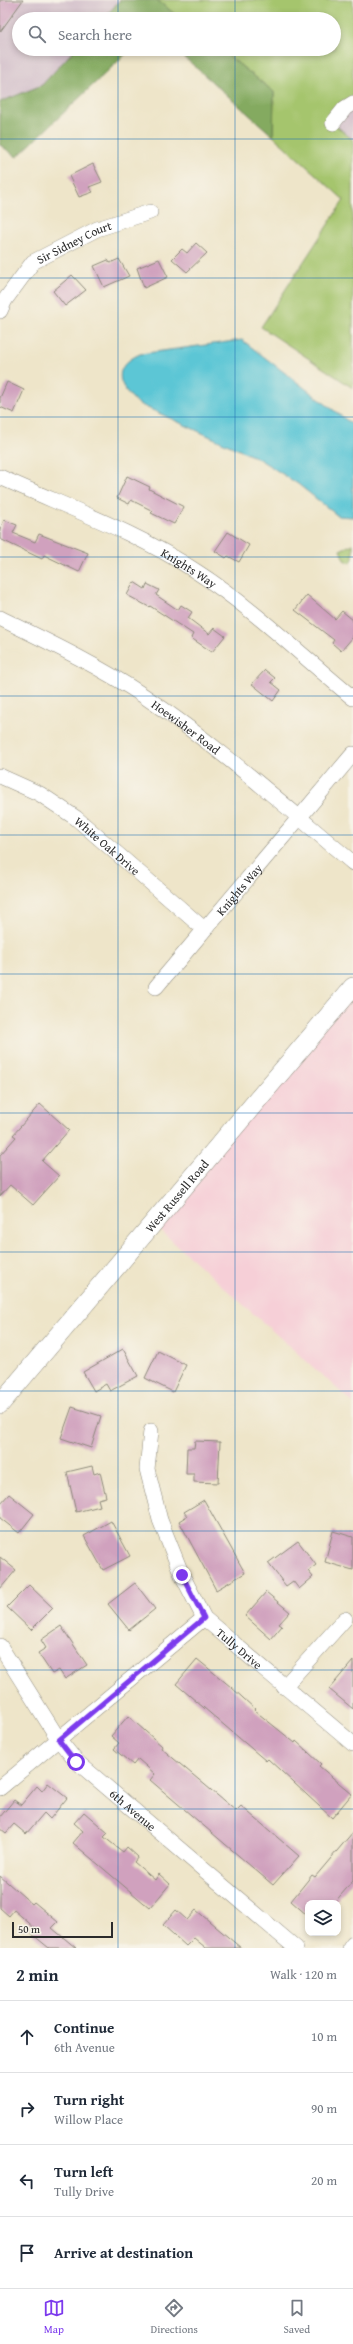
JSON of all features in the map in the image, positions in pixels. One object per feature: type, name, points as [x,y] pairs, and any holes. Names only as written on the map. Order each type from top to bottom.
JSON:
[{"type":"street","points":[[333,123],[345,108],[353,103]]},
{"type":"street","name":"Sir Sidney Court","points":[[2,302],[33,262],[97,229],[150,212]]},
{"type":"street","name":"Knights Way","points":[[0,477],[140,540],[197,571],[230,595],[353,698]]},
{"type":"street","name":"Hoewisher Road","points":[[0,618],[54,644],[143,696],[216,749],[353,863]]},
{"type":"street","name":"Knights Way","points":[[156,987],[353,754]]},
{"type":"street","name":"White Oak Drive","points":[[0,776],[40,794],[76,818],[204,929]]},
{"type":"street","name":"West Russell Road","points":[[0,1404],[353,987]]},
{"type":"street","name":"Tully Drive","points":[[151,1431],[147,1469],[160,1520],[182,1575],[204,1618],[353,1744]]},
{"type":"street","points":[[0,1788],[204,1618]]},
{"type":"street","points":[[284,1687],[345,1619]]},
{"type":"street","name":"6th Avenue","points":[[0,1646],[59,1740],[76,1762],[296,1948]]},
{"type":"street","points":[[350,1948],[353,1944]]},
{"type":"shaded area","points":[[0,0],[120,0],[109,12],[12,12],[12,56],[69,56],[42,85],[0,102]]},
{"type":"shaded area","points":[[353,103],[353,140],[333,123]]},
{"type":"shaded area","points":[[353,987],[353,1403],[153,1224]]},
{"type":"green space","points":[[120,0],[157,0],[172,12],[109,12]]},
{"type":"green space","points":[[157,0],[353,0],[353,103],[333,123],[353,140],[353,388],[261,327],[344,200],[273,136],[274,92],[229,56],[341,56],[341,12],[172,12]]},
{"type":"green space","points":[[69,56],[124,56],[17,157],[0,145],[0,102],[42,85]]},
{"type":"green space","points":[[183,56],[229,56],[274,92],[273,136]]},
{"type":"green space","points":[[353,544],[353,559],[350,563],[344,560],[340,550]]},
{"type":"water","points":[[242,340],[353,425],[353,517],[338,516],[298,484],[259,459],[139,404],[122,384],[120,377],[121,371],[131,359],[140,354]]},
{"type":"building","points":[[0,0],[23,0],[14,12],[12,12],[12,15],[0,32]]},
{"type":"building","points":[[93,164],[102,182],[89,187],[93,192],[79,197],[69,176]]},
{"type":"building","points":[[196,243],[207,253],[187,272],[172,259],[182,249],[187,253]]},
{"type":"building","points":[[119,259],[129,276],[104,287],[94,266],[108,260],[110,263]]},
{"type":"building","points":[[159,259],[168,277],[144,288],[137,268]]},
{"type":"building","points":[[72,275],[86,290],[65,306],[53,291]]},
{"type":"building","points":[[7,382],[24,390],[14,413],[0,407],[0,398]]},
{"type":"building","points":[[127,476],[150,487],[149,489],[184,507],[174,524],[151,513],[153,511],[131,500],[129,504],[117,498]]},
{"type":"building","points":[[4,520],[17,525],[13,533],[35,542],[39,534],[88,553],[79,572],[44,555],[42,559],[0,539],[0,529]]},
{"type":"building","points":[[228,532],[249,545],[239,562],[228,556],[226,558],[215,551]]},
{"type":"building","points":[[134,582],[145,589],[147,584],[159,590],[156,595],[178,610],[181,605],[192,612],[188,618],[209,634],[214,628],[225,636],[212,652],[191,638],[193,634],[150,606],[149,607],[127,595]]},
{"type":"building","points":[[307,595],[335,619],[342,611],[353,620],[353,637],[341,651],[332,643],[334,640],[295,610]]},
{"type":"building","points":[[265,670],[275,678],[271,682],[281,690],[273,701],[252,684]]},
{"type":"building","points":[[40,1104],[69,1130],[42,1161],[59,1176],[33,1205],[10,1185],[0,1196],[0,1155],[16,1137],[13,1135]]},
{"type":"building","points":[[123,1349],[138,1376],[110,1391],[106,1384],[94,1391],[83,1372]]},
{"type":"building","points":[[158,1351],[186,1365],[173,1392],[145,1378]]},
{"type":"building","points":[[72,1407],[101,1416],[91,1448],[61,1438]]},
{"type":"building","points":[[195,1441],[220,1442],[218,1483],[194,1482],[194,1474],[186,1474],[187,1448],[194,1448]]},
{"type":"building","points":[[92,1466],[94,1474],[100,1472],[106,1497],[98,1499],[100,1506],[76,1512],[67,1472]]},
{"type":"building","points":[[9,1494],[34,1514],[19,1533],[0,1518],[0,1504]]},
{"type":"building","points":[[204,1500],[245,1573],[216,1590],[179,1521],[187,1516],[184,1512]]},
{"type":"building","points":[[111,1521],[130,1556],[103,1570],[84,1536]]},
{"type":"building","points":[[333,1531],[353,1537],[353,1570],[325,1562]]},
{"type":"building","points":[[298,1541],[316,1565],[308,1571],[313,1577],[299,1589],[293,1581],[286,1586],[268,1563]]},
{"type":"building","points":[[0,1557],[16,1570],[0,1589]]},
{"type":"building","points":[[135,1583],[155,1609],[129,1630],[108,1604]]},
{"type":"building","points":[[29,1585],[53,1608],[31,1630],[7,1607]]},
{"type":"building","points":[[266,1592],[290,1612],[279,1624],[282,1626],[271,1639],[245,1616]]},
{"type":"building","points":[[61,1626],[87,1665],[65,1679],[59,1670],[52,1674],[38,1653],[46,1648],[41,1640]]},
{"type":"building","points":[[197,1659],[231,1687],[255,1709],[254,1710],[295,1743],[296,1741],[321,1764],[319,1766],[352,1794],[332,1818],[268,1759],[266,1761],[176,1684]]},
{"type":"building","points":[[353,1661],[353,1709],[329,1689]]},
{"type":"building","points":[[128,1716],[162,1746],[161,1748],[236,1811],[241,1806],[299,1856],[273,1885],[150,1780],[155,1774],[138,1759],[133,1765],[114,1749],[119,1743],[111,1736]]},
{"type":"building","points":[[48,1783],[67,1798],[50,1819],[44,1813],[26,1834],[14,1824],[6,1833],[0,1828],[0,1817],[14,1800],[21,1805],[37,1786],[42,1791]]},
{"type":"building","points":[[84,1812],[108,1833],[104,1837],[123,1852],[127,1847],[138,1857],[134,1862],[155,1880],[159,1874],[170,1884],[150,1908],[73,1843],[83,1831],[74,1823]]},
{"type":"building","points":[[353,1832],[353,1881],[337,1900],[305,1900],[305,1913],[291,1901],[312,1875],[315,1877]]},
{"type":"building","points":[[0,1876],[32,1904],[34,1902],[58,1922],[52,1928],[76,1948],[49,1948],[32,1934],[36,1929],[14,1910],[9,1916],[0,1908]]},
{"type":"building","points":[[176,1910],[187,1920],[196,1910],[241,1948],[206,1948],[194,1938],[186,1946],[163,1925]]},
{"type":"route","points":[[76,1762],[59,1740],[204,1618],[182,1575]]}]
